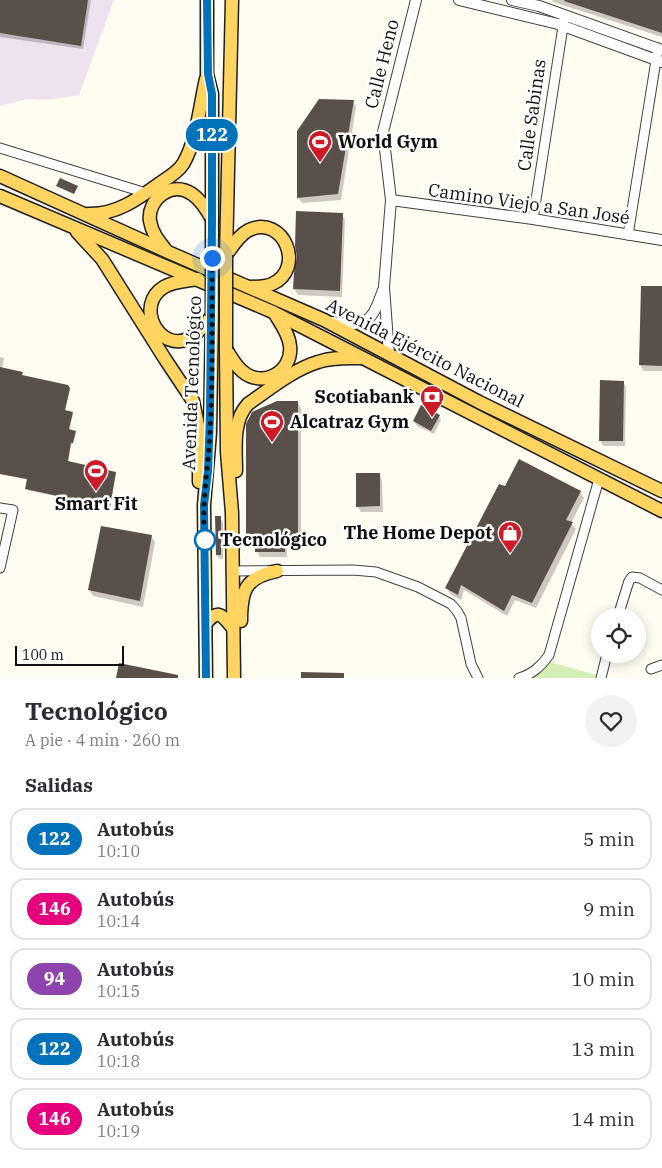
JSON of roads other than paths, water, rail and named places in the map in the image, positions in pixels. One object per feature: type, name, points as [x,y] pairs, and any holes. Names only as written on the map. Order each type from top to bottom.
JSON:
[{"type":"main road","name":"Avenida Tecnológico","points":[[206,678],[204,505],[210,434],[212,316],[212,94],[208,74],[207,0]]},
{"type":"main road","name":"Avenida Tecnológico","points":[[232,0],[226,256],[226,349],[227,452],[232,513],[235,678]]},
{"type":"main road","points":[[84,214],[117,210],[128,205],[176,172],[184,163],[198,122],[208,74]]},
{"type":"main road","points":[[0,176],[33,191]]},
{"type":"main road","points":[[0,184],[21,191],[33,191]]},
{"type":"main road","points":[[168,252],[156,237],[150,223],[152,207],[160,195],[166,191],[173,190],[183,190],[191,193],[205,208],[212,220]]},
{"type":"main road","name":"Avenida Ejército Nacional","points":[[33,191],[324,320],[479,402],[662,490]]},
{"type":"main road","name":"Avenida Ejército Nacional","points":[[0,196],[273,312],[662,511]]},
{"type":"main road","points":[[72,226],[102,259],[193,401],[199,430],[200,484],[204,505]]},
{"type":"main road","points":[[226,256],[243,234],[258,228],[273,229],[285,240],[290,255],[289,265],[285,274],[270,284],[250,287]]},
{"type":"main road","points":[[198,279],[170,284],[157,293],[151,305],[153,324],[158,332],[166,337],[184,340],[196,333],[212,316]]},
{"type":"main road","points":[[226,349],[236,365],[249,376],[264,378],[278,373],[288,361],[290,344],[288,337],[273,312]]},
{"type":"main road","points":[[232,513],[236,480],[237,429],[243,410],[270,388],[304,368],[319,362],[364,358]]},
{"type":"main road","points":[[235,678],[240,645],[241,610],[245,589],[257,577],[277,571]]},
{"type":"main road","points":[[206,623],[213,615],[217,614],[224,617],[233,628]]},
{"type":"street","name":"Calle Heno","points":[[389,355],[384,286],[391,200],[383,132],[416,0]]},
{"type":"street","points":[[459,0],[563,20],[660,49],[628,235]]},
{"type":"street","points":[[512,0],[540,6],[563,20],[659,61]]},
{"type":"street","name":"Calle Sabinas","points":[[533,220],[563,20]]},
{"type":"street","points":[[0,148],[146,193]]},
{"type":"street","name":"Camino Viejo a San José","points":[[391,200],[662,240]]},
{"type":"street","name":"Calle Heno","points":[[324,320],[347,324],[358,324],[366,321],[372,316],[384,286]]},
{"type":"street","points":[[519,678],[528,675],[541,666],[548,654],[599,479]]},
{"type":"street","points":[[0,508],[12,510],[0,568]]},
{"type":"street","points":[[232,571],[353,570],[376,572],[391,576],[435,595],[457,611],[461,618],[471,664],[478,678]]},
{"type":"street","points":[[621,608],[631,578],[634,576],[662,590]]},
{"type":"street","points":[[601,678],[605,663]]},
{"type":"street","points":[[651,669],[662,665]]},
{"type":"place","name":"World Gym","points":[[320,163]]},
{"type":"place","name":"Scotiabank","points":[[432,418]]},
{"type":"place","name":"Alcatraz Gym","points":[[272,443]]},
{"type":"place","name":"Smart Fit","points":[[96,492]]},
{"type":"place","name":"Tecnológico","points":[[205,540]]},
{"type":"place","name":"The Home Depot","points":[[510,554]]}]
